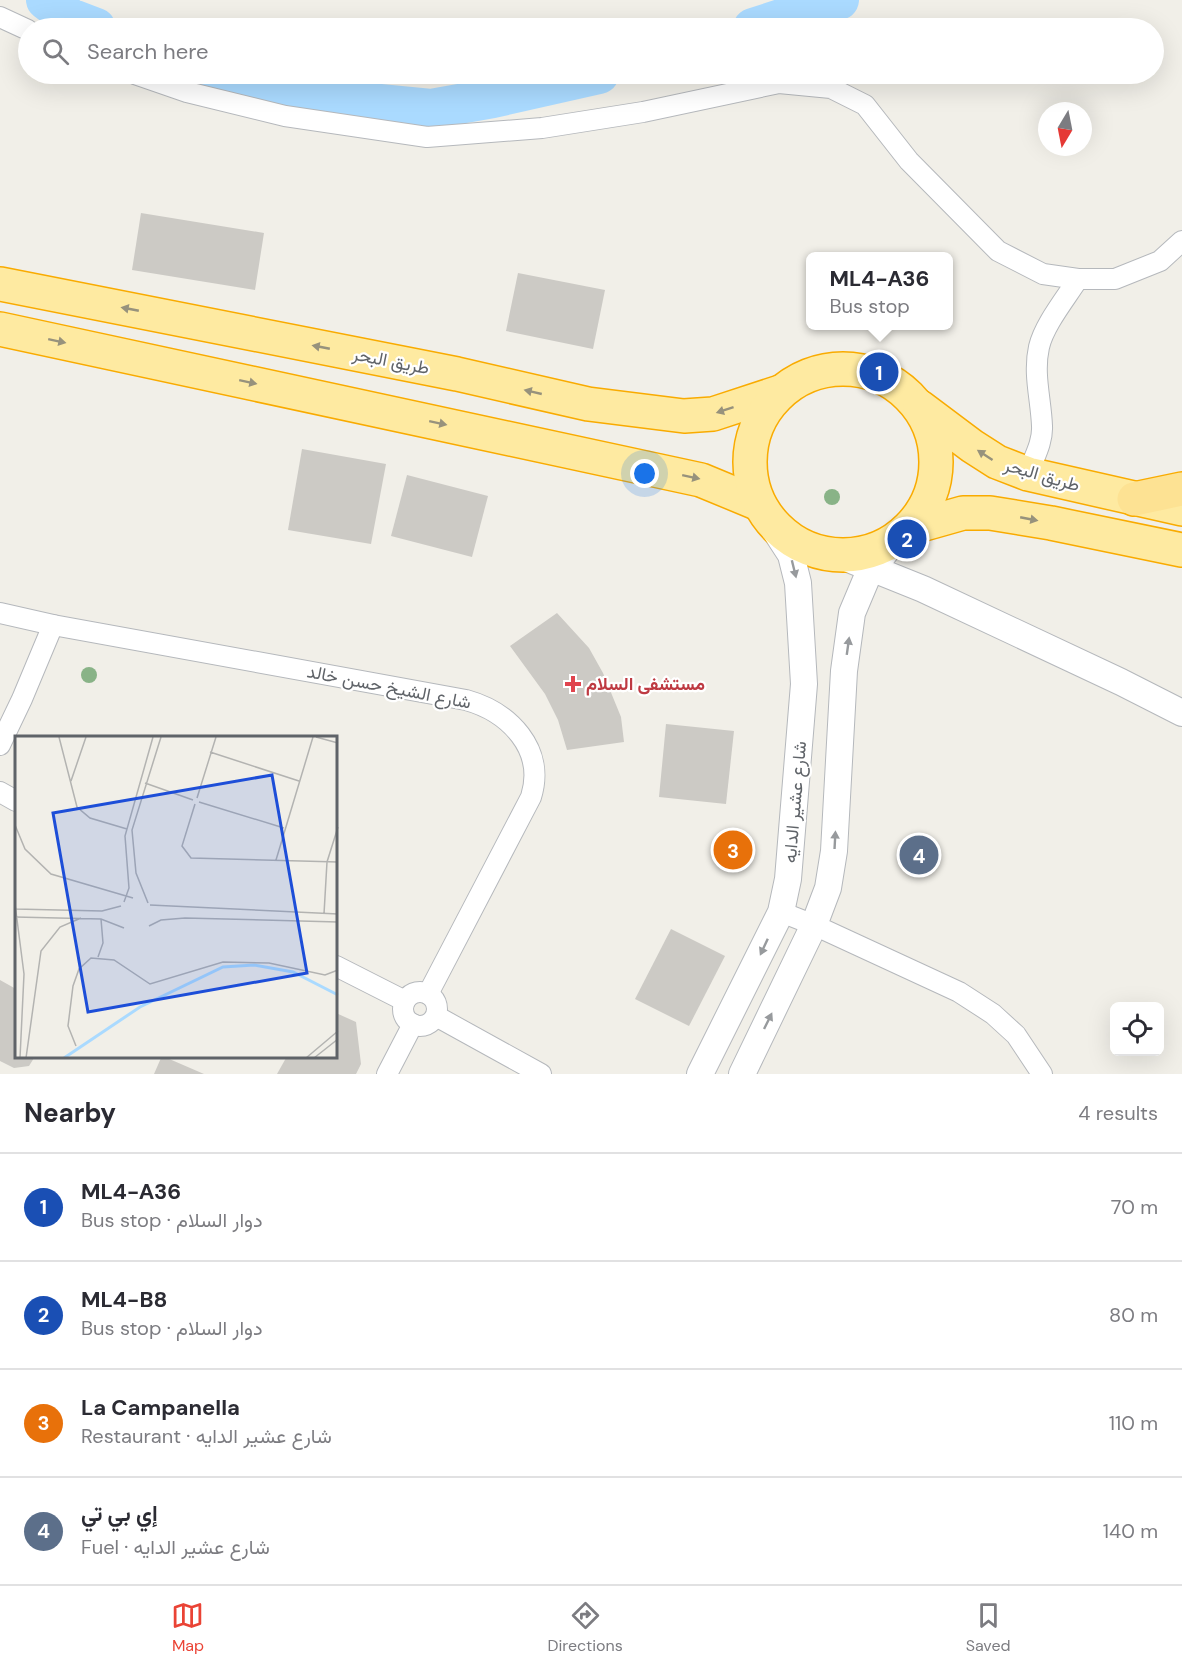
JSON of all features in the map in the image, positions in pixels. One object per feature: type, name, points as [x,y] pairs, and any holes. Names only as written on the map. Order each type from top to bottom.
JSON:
[{"type":"highway","name":"طريق البحر","points":[[0,284],[446,372],[599,406],[684,416],[713,414],[780,392]]},
{"type":"highway","points":[[0,329],[701,480],[763,511]]},
{"type":"highway","points":[[902,535],[923,511],[932,493],[938,463],[933,432],[918,405],[896,384],[868,371],[837,368],[807,375],[780,392],[763,412],[752,436],[749,462],[753,489],[763,511],[785,535],[811,550],[841,556],[859,555],[902,535],[963,513],[990,513],[1051,523],[1182,550]]},
{"type":"highway","name":"طريق البحر","points":[[918,405],[997,462],[1028,474],[1182,509]]},
{"type":"highway","points":[[1134,499],[1182,489]]},
{"type":"street","points":[[0,17],[18,25]]},
{"type":"street","points":[[164,84],[285,116],[427,137],[542,128],[643,112],[774,84]]},
{"type":"street","points":[[789,84],[831,88],[865,105],[909,161],[998,250],[1043,274],[1078,279],[1115,279],[1160,261],[1182,241]]},
{"type":"street","points":[[1028,474],[1041,443],[1043,427],[1036,376],[1039,346],[1078,279]]},
{"type":"street","name":"شارع عشير الدايه","points":[[699,1074],[781,912],[788,879],[804,684],[798,583],[791,555],[763,511]]},
{"type":"street","points":[[742,1074],[814,925],[828,888],[834,851],[844,671],[852,613],[873,569],[902,535]]},
{"type":"street","points":[[841,556],[923,589],[1182,713]]},
{"type":"street","name":"شارع الشيخ حسن خالد","points":[[0,613],[466,700],[484,705],[507,721],[530,750],[535,768],[535,785],[531,797],[428,994]]},
{"type":"street","points":[[0,745],[53,624]]},
{"type":"street","points":[[0,792],[15,800]]},
{"type":"street","points":[[781,912],[959,992],[993,1014],[1016,1035],[1042,1074]]},
{"type":"street","points":[[338,967],[405,1001]]},
{"type":"street","points":[[423,992],[428,994],[432,996],[437,1006],[436,1016],[429,1024],[421,1026],[413,1024],[406,1019],[405,1001],[412,994],[423,992]]},
{"type":"street","points":[[436,1016],[541,1074]]},
{"type":"street","points":[[387,1074],[413,1024]]},
{"type":"building","points":[[141,213],[264,233],[255,290],[132,270]]},
{"type":"building","points":[[518,273],[605,290],[593,349],[506,331]]},
{"type":"building","points":[[302,449],[386,464],[371,544],[288,530]]},
{"type":"building","points":[[407,475],[488,496],[472,557],[391,536]]},
{"type":"building","name":"مستشفى السلام","points":[[557,613],[589,648],[603,673],[621,717],[624,742],[567,750],[558,720],[545,694],[510,646]]},
{"type":"building","points":[[666,724],[734,731],[726,804],[659,797]]},
{"type":"building","points":[[671,929],[725,956],[689,1026],[635,999]]},
{"type":"building","points":[[0,980],[15,988],[15,1059],[33,1059],[29,1066],[14,1068],[0,1061]]},
{"type":"building","points":[[338,1014],[356,1022],[361,1064],[356,1074],[277,1074],[285,1059],[338,1059]]},
{"type":"building","points":[[161,1059],[169,1059],[204,1074],[154,1074]]},
{"type":"waterway","points":[[46,0],[70,18]]},
{"type":"waterway","points":[[784,18],[839,0]]},
{"type":"waterway","points":[[241,84],[267,93],[431,109],[555,84]]},
{"type":"place","name":"ML4-A36","points":[[879,372]]},
{"type":"place","name":"ML4-B8","points":[[907,539]]},
{"type":"place","name":"مستشفى السلام","points":[[573,684]]},
{"type":"place","name":"La Campanella","points":[[733,850]]},
{"type":"place","name":"إي بي تي","points":[[919,855]]}]
